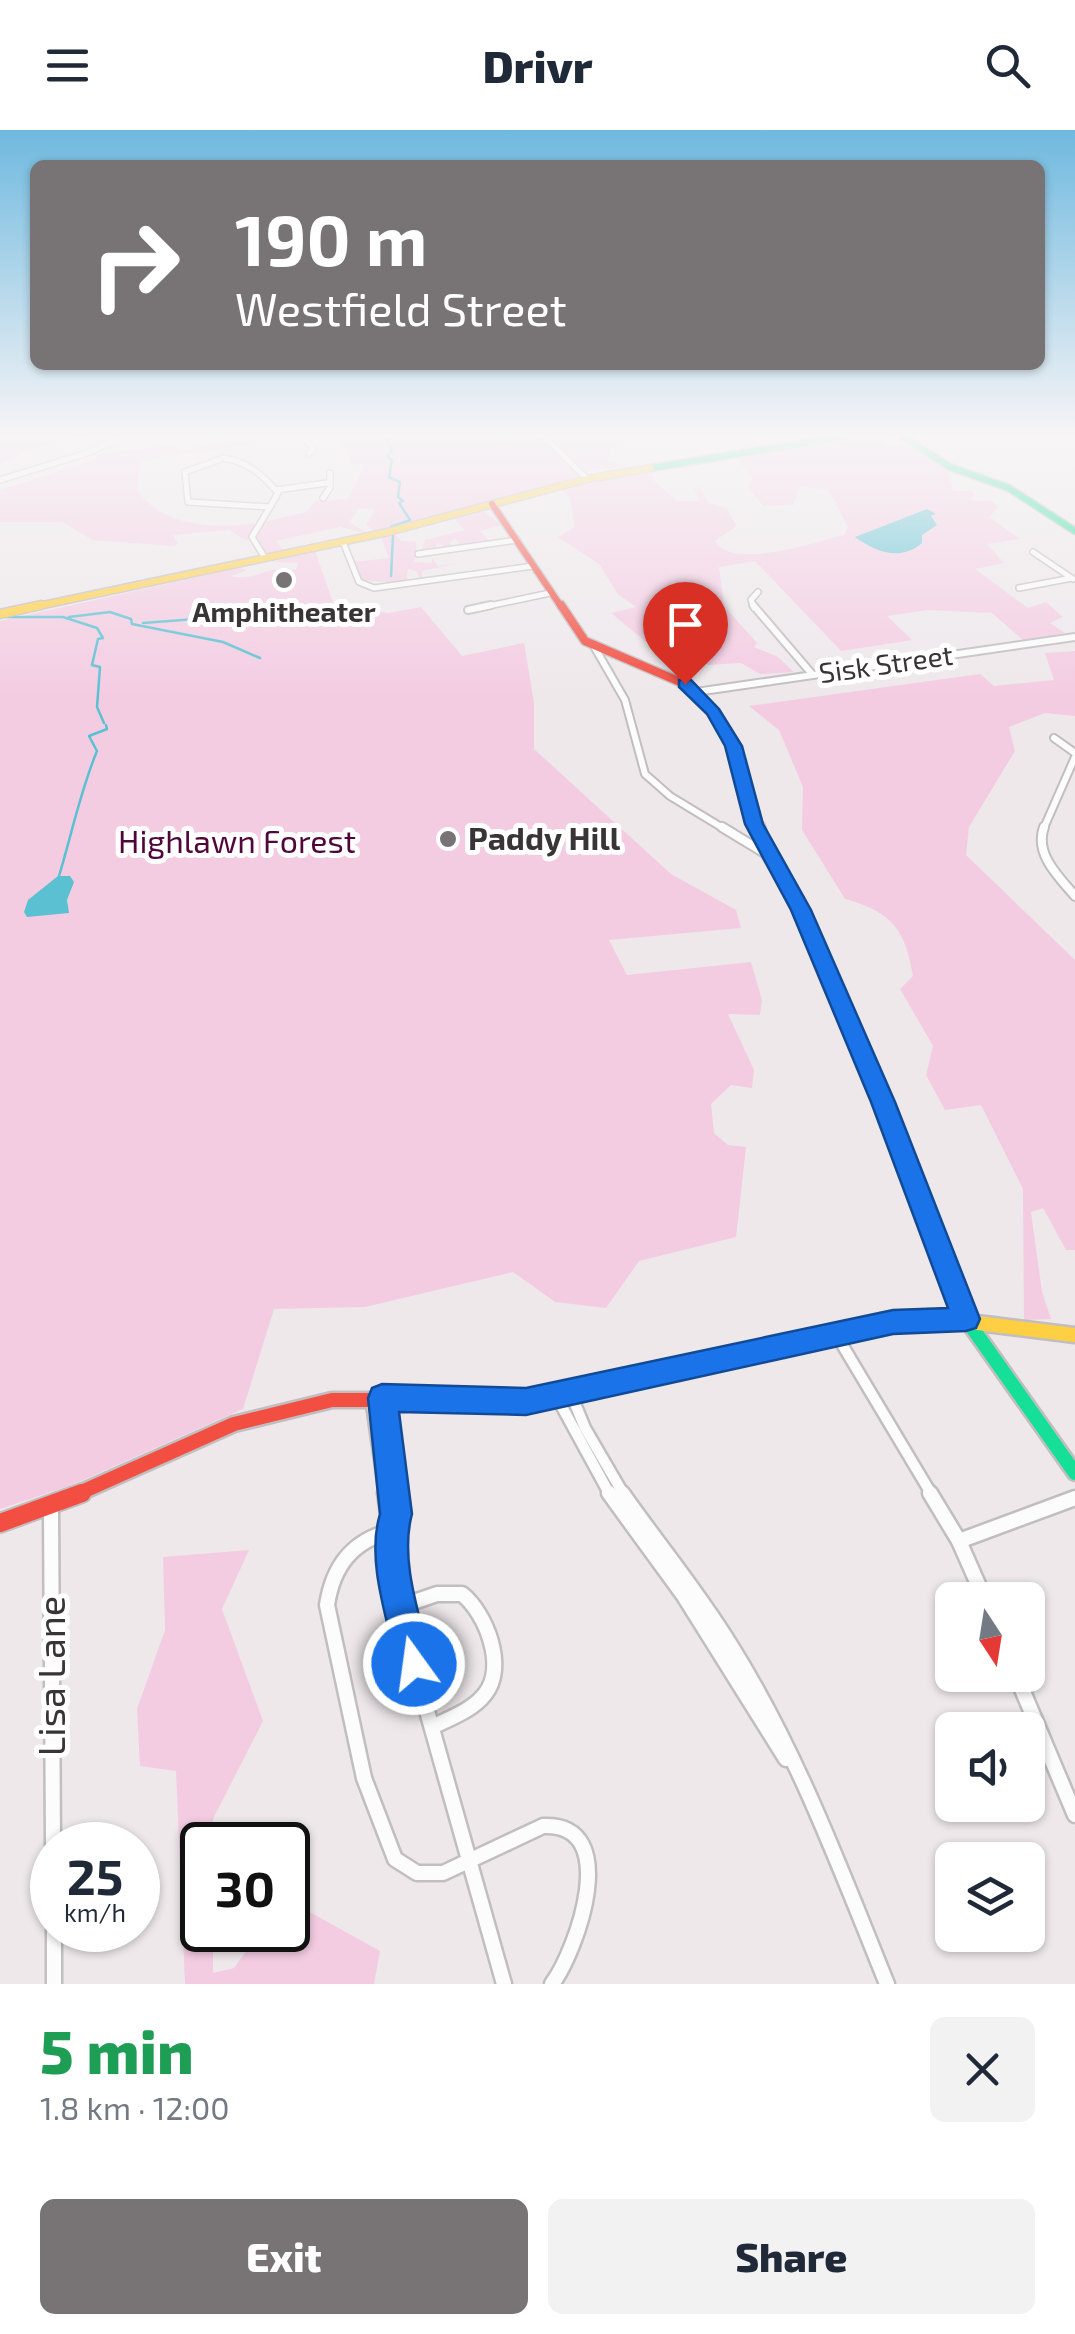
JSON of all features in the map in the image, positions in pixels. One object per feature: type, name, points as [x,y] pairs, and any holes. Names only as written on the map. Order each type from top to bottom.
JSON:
[{"type":"main road","points":[[0,614],[419,523]]},
{"type":"main road","points":[[505,523],[550,593],[595,648],[660,671],[696,692],[734,746],[768,855],[801,910],[883,1102],[966,1319],[1075,1473]]},
{"type":"main road","points":[[0,1523],[52,1507],[234,1424],[301,1405],[377,1398],[484,1404],[563,1395],[893,1322],[966,1319],[1075,1335]]},
{"type":"street","points":[[261,523],[252,537],[265,558]]},
{"type":"street","points":[[418,554],[517,540]]},
{"type":"street","points":[[343,542],[359,582],[374,588],[533,566]]},
{"type":"street","points":[[1033,552],[1073,579]]},
{"type":"street","points":[[1019,588],[1073,579]]},
{"type":"street","points":[[758,592],[752,606],[812,674]]},
{"type":"street","points":[[468,610],[550,593]]},
{"type":"street","name":"Sisk Street","points":[[696,692],[1075,637]]},
{"type":"street","points":[[595,648],[625,700],[645,774],[670,796],[768,855]]},
{"type":"street","points":[[1054,738],[1075,755],[1041,835],[1040,848],[1075,896]]},
{"type":"street","points":[[837,1336],[959,1541],[976,1582]]},
{"type":"street","points":[[563,1395],[603,1474],[689,1592],[769,1738],[791,1764],[887,1984]]},
{"type":"street","points":[[377,1398],[400,1607],[504,1984]]},
{"type":"street","points":[[959,1541],[1075,1498]]},
{"type":"street","name":"Lisa Lane","points":[[52,1507],[53,1822]]},
{"type":"street","points":[[391,1531],[370,1535],[344,1557],[329,1586],[327,1605],[378,1827],[396,1861],[425,1876],[444,1873],[544,1825],[566,1829],[582,1844],[590,1864],[589,1887],[560,1973],[552,1984]]},
{"type":"street","points":[[400,1607],[438,1594],[462,1594],[480,1612],[493,1652],[496,1670],[486,1696],[432,1726]]},
{"type":"street","points":[[1023,1692],[1075,1815]]},
{"type":"street","points":[[54,1952],[54,1984]]},
{"type":"green space","points":[[63,523],[224,526],[256,523],[247,541],[229,530],[173,535],[178,544],[173,546],[92,540]]},
{"type":"green space","points":[[263,523],[350,523],[369,534],[340,527],[276,541],[283,550],[267,554],[255,536]]},
{"type":"green space","points":[[367,523],[411,523],[376,532]]},
{"type":"green space","points":[[458,523],[502,525],[480,531],[490,542],[461,546],[455,538],[448,549],[437,543],[434,552],[418,554],[413,562],[432,563],[432,558],[438,566],[459,563],[422,571],[422,582],[416,571],[408,569],[406,582],[375,587],[387,582],[360,580],[352,562],[389,558],[381,537],[396,534],[401,541],[416,542],[416,552],[422,552],[425,540],[465,530]]},
{"type":"green space","points":[[574,523],[735,523],[737,526],[715,541],[724,550],[755,554],[844,535],[846,523],[997,523],[1020,539],[987,544],[1004,563],[975,569],[1028,608],[1046,602],[1063,617],[1050,623],[1065,633],[1024,641],[992,613],[928,610],[887,616],[912,640],[841,651],[755,561],[719,567],[724,606],[757,643],[754,647],[778,657],[794,672],[760,674],[741,663],[708,665],[677,647],[645,641],[611,613],[636,607],[618,594],[599,564],[558,537],[575,527]]},
{"type":"green space","name":"Highlawn Forest","points":[[315,551],[334,605],[388,613],[421,607],[462,656],[524,643],[534,703],[534,749],[671,874],[736,910],[741,928],[609,940],[627,975],[751,962],[762,1000],[760,1015],[728,1014],[754,1070],[752,1088],[731,1085],[711,1104],[714,1133],[728,1145],[746,1147],[736,1237],[639,1261],[606,1308],[555,1302],[513,1272],[365,1307],[274,1309],[243,1409],[72,1485],[0,1509],[0,621],[239,568],[247,570],[231,576],[296,569],[298,563],[272,562]]},
{"type":"green space","points":[[1075,651],[1075,716],[1045,713],[1009,727],[1015,751],[969,827],[966,855],[1075,960],[1075,1250],[1066,1250],[1043,1208],[1031,1212],[1042,1292],[1051,1319],[1024,1320],[1023,1189],[981,1105],[945,1110],[926,1075],[933,1046],[900,989],[913,976],[906,946],[885,917],[845,899],[802,830],[803,787],[779,730],[749,706],[980,674],[994,686],[1054,680],[1045,653]]},
{"type":"green space","points":[[249,1550],[222,1609],[263,1721],[213,1822],[180,1822],[180,1866],[176,1771],[140,1766],[137,1709],[165,1630],[163,1557]]},
{"type":"green space","points":[[310,1912],[380,1951],[374,1984],[185,1984],[184,1952],[213,1952],[213,1973],[234,1968],[245,1952],[310,1952]]},
{"type":"water","points":[[892,523],[937,525],[922,535],[922,543],[906,552],[880,551],[855,537]]},
{"type":"water","points":[[58,876],[70,876],[74,882],[67,900],[69,913],[27,917],[24,912],[28,900]]},
{"type":"waterway","points":[[391,527],[403,523]]},
{"type":"waterway","points":[[391,576],[393,536]]},
{"type":"waterway","points":[[69,617],[110,612],[131,619],[132,624],[223,642],[260,658]]},
{"type":"waterway","points":[[5,617],[63,617],[97,628],[103,638],[98,639],[92,665],[100,667],[97,707],[104,723]]},
{"type":"waterway","points":[[143,623],[196,619],[220,624]]},
{"type":"waterway","points":[[59,876],[97,751],[89,736],[107,729],[106,725]]},
{"type":"traffic: fast","points":[[1062,523],[1075,531]]},
{"type":"traffic: fast","points":[[718,719],[733,746],[768,855],[801,910],[883,1102],[966,1319],[1075,1473]]},
{"type":"traffic: slow","points":[[0,614],[424,523]]},
{"type":"traffic: slow","points":[[404,1400],[527,1401],[929,1317],[1075,1335]]},
{"type":"traffic: jam","points":[[505,523],[585,641],[685,684],[718,719]]},
{"type":"traffic: jam","points":[[0,1523],[111,1482],[234,1424],[332,1400],[404,1400]]},
{"type":"place","name":"Amphitheater","points":[[284,580]]},
{"type":"place","name":"Paddy Hill","points":[[448,839]]},
{"type":"route","points":[[414,1664],[396,1577],[391,1531],[396,1514],[382,1398],[484,1404],[526,1402],[893,1322],[966,1319],[916,1183],[801,910],[754,824],[734,746],[714,712],[685,684]]}]
